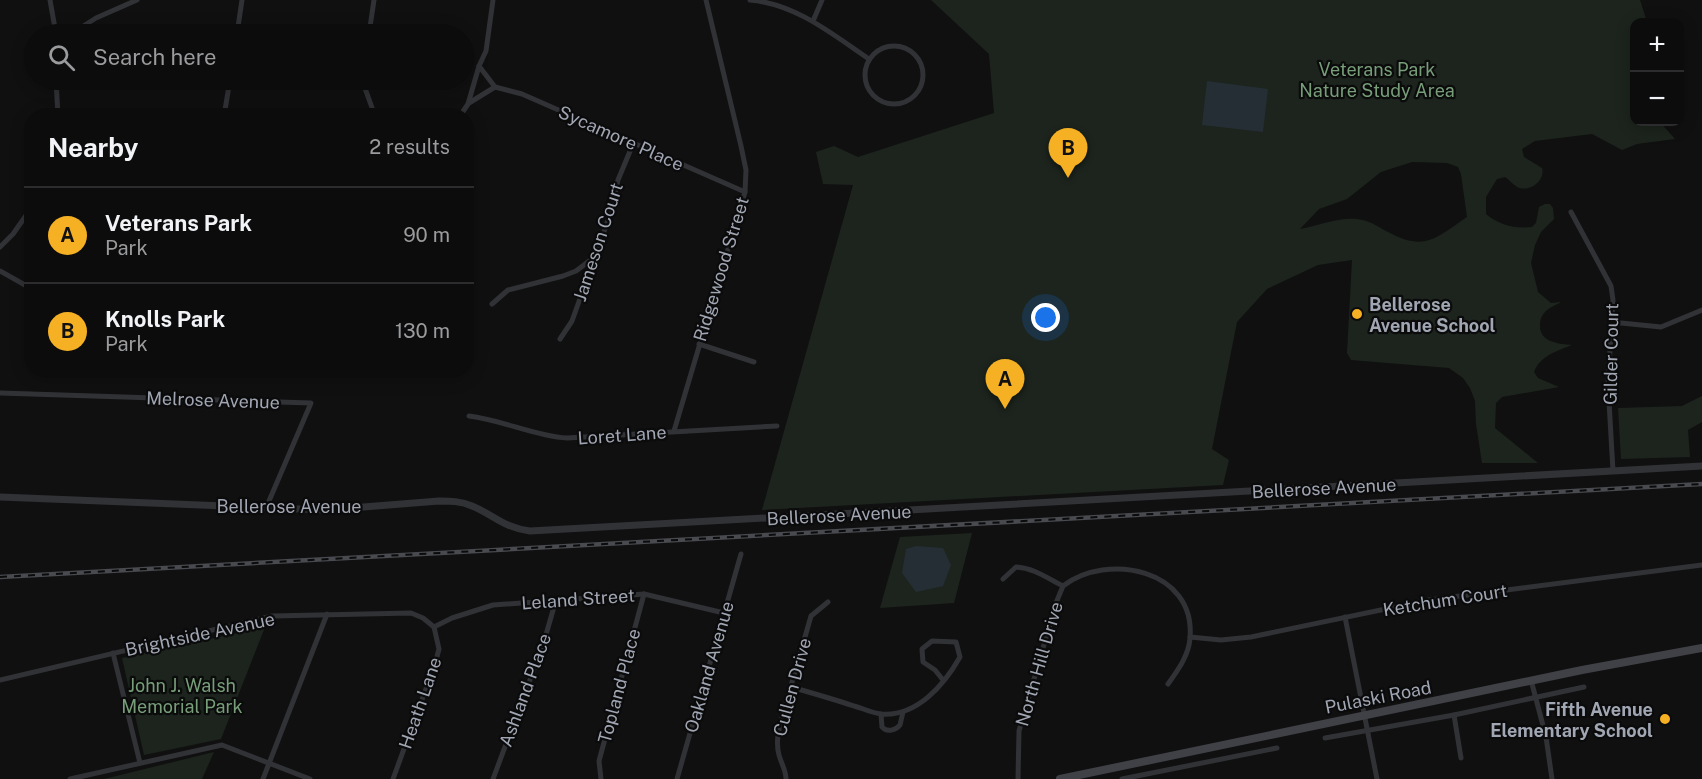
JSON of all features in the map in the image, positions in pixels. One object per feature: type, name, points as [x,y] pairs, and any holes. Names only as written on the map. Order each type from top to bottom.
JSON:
[{"type":"main road","name":"Pulaski Road","points":[[1060,779],[1531,680],[1702,648]]},
{"type":"street","points":[[50,0],[54,24]]},
{"type":"street","points":[[87,24],[137,0]]},
{"type":"street","points":[[239,24],[243,0]]},
{"type":"street","points":[[370,24],[374,0]]},
{"type":"street","points":[[474,83],[486,51],[493,0]]},
{"type":"street","name":"Ridgewood Street","points":[[674,432],[746,192],[744,162],[706,0]]},
{"type":"street","points":[[750,0],[775,3],[813,21],[869,59]]},
{"type":"street","points":[[813,21],[822,0]]},
{"type":"street","points":[[896,46],[914,54],[920,63],[922,72],[922,82],[918,91],[912,98],[895,104],[877,99],[866,85],[866,67],[869,59],[876,52],[896,46]]},
{"type":"street","points":[[468,104],[495,87],[479,66]]},
{"type":"street","name":"Sycamore Place","points":[[495,87],[522,94],[746,192]]},
{"type":"street","points":[[57,90],[58,108]]},
{"type":"street","points":[[225,108],[228,90]]},
{"type":"street","points":[[366,90],[372,108]]},
{"type":"street","points":[[465,108],[472,90]]},
{"type":"street","name":"Jameson Court","points":[[560,339],[572,321],[611,212],[618,180],[633,144]]},
{"type":"street","name":"Gilder Court","points":[[1571,212],[1611,286],[1613,300],[1608,384],[1613,471]]},
{"type":"street","points":[[0,247],[14,234],[24,219]]},
{"type":"street","points":[[492,304],[508,290],[563,276],[576,271],[594,257]]},
{"type":"street","points":[[0,271],[24,284]]},
{"type":"street","points":[[1611,322],[1661,327],[1702,310]]},
{"type":"street","points":[[699,344],[754,362]]},
{"type":"street","name":"Melrose Avenue","points":[[0,393],[311,403],[266,508]]},
{"type":"street","name":"Loret Lane","points":[[469,416],[489,418],[553,437],[567,438],[777,426]]},
{"type":"street","name":"Bellerose Avenue","points":[[0,497],[326,510],[456,501],[472,506],[515,529],[530,531],[1702,466]]},
{"type":"street","name":"Oakland Avenue","points":[[677,779],[741,554]]},
{"type":"street","name":"Ketchum Court","points":[[1190,637],[1221,640],[1251,637],[1429,600],[1702,565]]},
{"type":"street","points":[[1003,579],[1016,567],[1038,572],[1063,586],[1075,577],[1092,571],[1129,569],[1159,578],[1177,596],[1187,614],[1190,637],[1181,666],[1168,684]]},
{"type":"street","name":"North Hill Drive","points":[[1018,779],[1019,731],[1063,586]]},
{"type":"street","name":"Leland Street","points":[[434,627],[452,618],[493,605],[644,594],[724,614]]},
{"type":"street","name":"Topland Place","points":[[601,779],[599,761],[644,594]]},
{"type":"street","name":"Ashland Place","points":[[493,779],[543,645],[556,600]]},
{"type":"street","name":"Cullen Drive","points":[[786,779],[778,754],[777,740],[811,616],[828,602]]},
{"type":"street","name":"Brightside Avenue","points":[[0,680],[272,616],[411,613],[434,627]]},
{"type":"street","points":[[263,779],[327,614]]},
{"type":"street","points":[[1345,617],[1377,779]]},
{"type":"street","name":"Heath Lane","points":[[393,779],[435,664],[439,649],[434,627]]},
{"type":"street","points":[[791,687],[881,714],[903,712],[918,705],[933,693],[943,680],[960,657],[956,642],[932,641],[922,649],[922,662],[935,670],[943,680]]},
{"type":"street","points":[[113,653],[140,763]]},
{"type":"street","points":[[1531,680],[1546,737],[1552,779]]},
{"type":"street","points":[[1325,738],[1454,715],[1584,687]]},
{"type":"street","points":[[881,714],[882,727],[889,731],[900,725],[903,712]]},
{"type":"street","points":[[1454,715],[1461,758]]},
{"type":"street","points":[[1235,742],[1238,756]]},
{"type":"street","points":[[70,779],[222,745],[310,779]]},
{"type":"street","points":[[1122,779],[1277,748]]},
{"type":"street","points":[[1099,770],[1101,779]]},
{"type":"green space","name":"Veterans Park Nature Study Area","points":[[931,0],[1640,0],[1646,18],[1630,18],[1630,126],[1664,126],[1675,139],[1637,144],[1622,150],[1592,134],[1535,141],[1522,149],[1524,157],[1542,168],[1538,182],[1525,189],[1516,186],[1505,177],[1497,179],[1486,197],[1486,214],[1496,221],[1513,227],[1532,227],[1536,223],[1539,207],[1550,204],[1553,208],[1554,219],[1541,232],[1531,263],[1538,292],[1551,303],[1561,302],[1548,309],[1543,315],[1540,325],[1543,335],[1551,341],[1572,345],[1545,358],[1534,372],[1538,378],[1559,387],[1502,397],[1496,403],[1495,428],[1538,463],[1482,463],[1475,401],[1463,378],[1449,368],[1351,360],[1347,353],[1352,260],[1318,265],[1267,289],[1237,322],[1212,449],[1229,460],[1223,485],[762,510],[853,185],[823,184],[816,152],[834,146],[858,157],[994,113],[989,54]],"holes":[[[1412,162],[1447,163],[1458,167],[1467,217],[1430,240],[1421,242],[1401,238],[1370,222],[1355,219],[1300,229],[1319,209],[1347,199],[1381,172]]]},
{"type":"green space","points":[[1702,396],[1702,422],[1688,430],[1690,457],[1621,459],[1618,408],[1682,406]]},
{"type":"green space","points":[[972,533],[954,603],[880,608],[900,537]]},
{"type":"green space","name":"John J. Walsh Memorial Park","points":[[265,627],[221,739],[144,755],[122,658]]},
{"type":"green space","name":"John J. Walsh Memorial Park","points":[[214,752],[202,779],[104,779]]},
{"type":"shaded area","points":[[1207,81],[1268,89],[1263,132],[1202,125]]},
{"type":"shaded area","points":[[916,546],[943,548],[951,565],[943,586],[916,592],[902,573],[906,549]]},
{"type":"railway","points":[[0,577],[1702,484]]},
{"type":"place","name":"Knolls Park","points":[[1068,178]]},
{"type":"place","name":"Bellerose Avenue School","points":[[1357,314]]},
{"type":"place","name":"Veterans Park","points":[[1005,409]]},
{"type":"place","name":"Fifth Avenue Elementary School","points":[[1665,719]]}]
